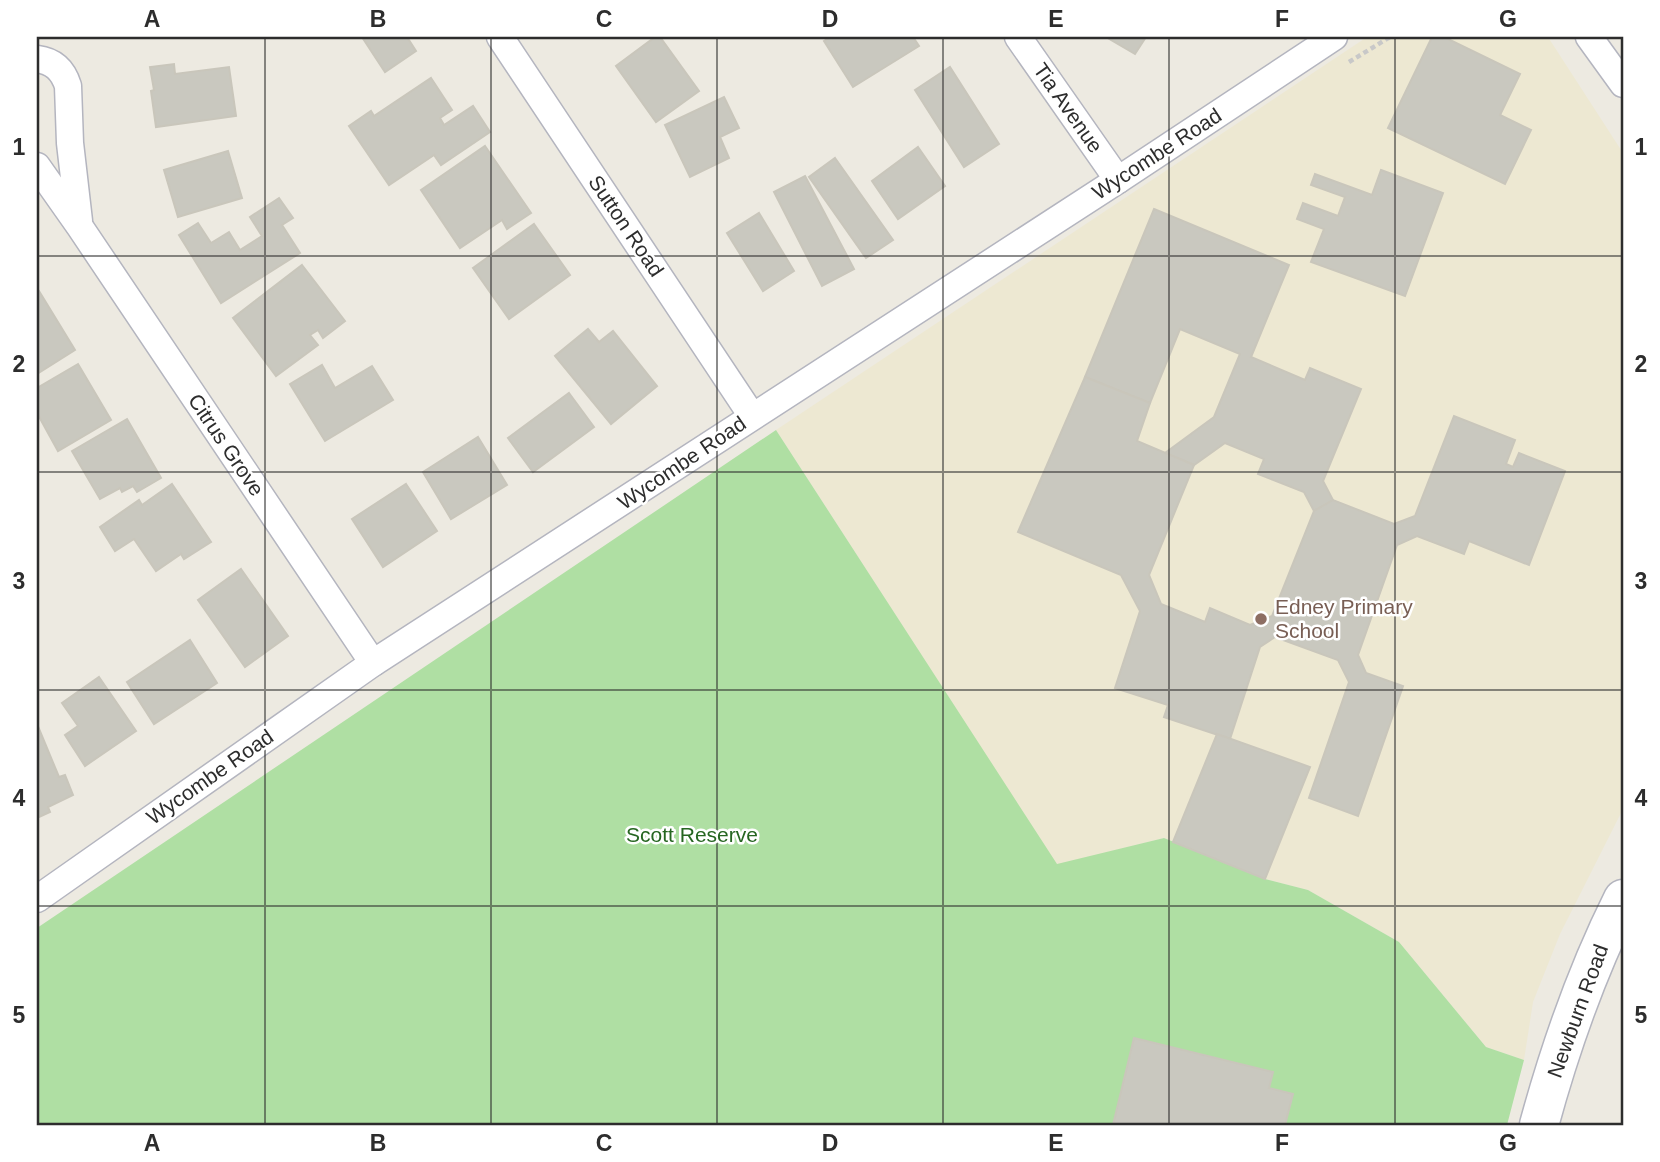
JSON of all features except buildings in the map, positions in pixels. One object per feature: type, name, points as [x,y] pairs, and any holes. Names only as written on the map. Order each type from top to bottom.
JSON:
[{"type":"street","name":"Sutton Road","points":[[500,37],[752,416]]},
{"type":"street","name":"Tia Avenue","points":[[1018,37],[1118,180]]},
{"type":"street","name":"Wycombe Road","points":[[37,900],[373,663],[695,456],[752,416],[1334,37]]},
{"type":"street","points":[[1589,37],[1623,84]]},
{"type":"street","name":"Citrus Grove","points":[[37,59],[46,60],[58,67],[68,86],[70,144],[80,227]]},
{"type":"street","name":"Citrus Grove","points":[[37,166],[373,663]]},
{"type":"street","name":"Newburn Road","points":[[1539,1125],[1589,973],[1623,899]]},
{"type":"shaded area","name":"Edney Primary School","points":[[1367,37],[1548,37],[1623,153],[1623,809],[1560,934],[1533,1002],[1524,1060],[1486,1047],[1399,942],[1308,890],[1265,879],[1164,838],[1057,865],[776,430]]},
{"type":"green space","name":"Scott Reserve","points":[[776,430],[1057,864],[1164,838],[1265,879],[1308,890],[1399,942],[1486,1047],[1524,1060],[1507,1125],[37,1125],[37,928]]},
{"type":"place","name":"Edney Primary School","points":[[1261,619]]}]
